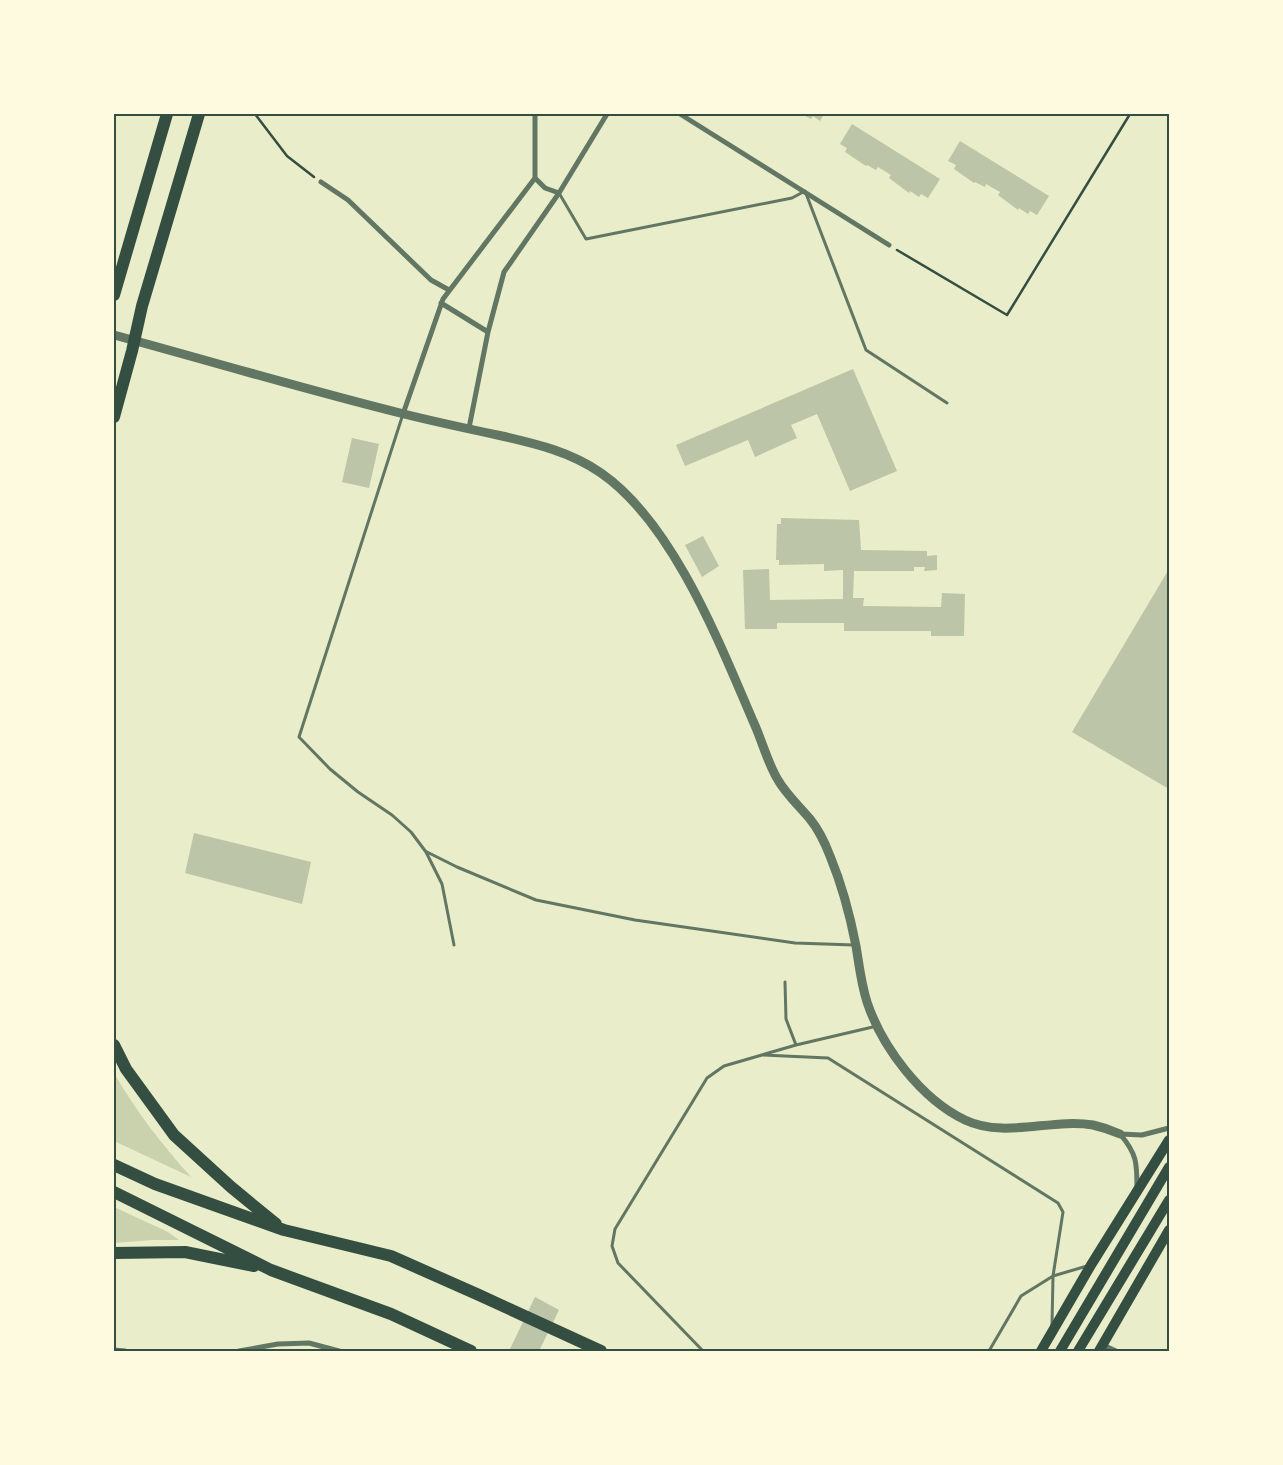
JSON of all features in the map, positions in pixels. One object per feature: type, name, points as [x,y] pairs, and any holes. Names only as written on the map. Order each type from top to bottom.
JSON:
[{"type":"highway","points":[[114,295],[168,114]]},
{"type":"highway","points":[[114,417],[132,352],[142,306],[199,114]]},
{"type":"highway","points":[[114,272],[135,220]]},
{"type":"highway","points":[[114,1045],[126,1069],[174,1135],[231,1187],[284,1230]]},
{"type":"highway","points":[[114,1165],[155,1184],[284,1230],[391,1256],[479,1294],[601,1351]]},
{"type":"highway","points":[[114,1192],[271,1270],[391,1314],[471,1351]]},
{"type":"highway","points":[[114,1253],[185,1252],[271,1270]]},
{"type":"main road","points":[[1041,1351],[1091,1265],[1169,1140]]},
{"type":"main road","points":[[1060,1351],[1169,1167]]},
{"type":"main road","points":[[1078,1351],[1169,1200]]},
{"type":"main road","points":[[1101,1348],[1169,1230]]},
{"type":"street","points":[[403,414],[441,303],[535,178],[535,114]]},
{"type":"street","points":[[468,428],[488,332],[504,272],[559,193],[607,114]]},
{"type":"street","points":[[680,114],[889,245]]},
{"type":"street","points":[[535,178],[546,188],[559,193]]},
{"type":"street","points":[[321,182],[348,200],[432,280],[449,290]]},
{"type":"street","points":[[441,303],[488,332]]},
{"type":"street","points":[[114,335],[403,414],[547,447],[588,464],[605,476],[641,510],[669,548],[718,640],[760,735],[770,765],[778,780],[811,821],[822,838],[840,881],[856,946],[861,981],[867,1003],[877,1026],[890,1048],[919,1086],[932,1099],[966,1120],[984,1127],[1002,1128],[1091,1124],[1120,1134],[1142,1135],[1169,1128]]},
{"type":"street","points":[[1120,1134],[1130,1146],[1136,1163],[1137,1192]]},
{"type":"street","points":[[239,1351],[278,1344],[309,1343],[338,1351]]},
{"type":"street","points":[[1101,1348],[1116,1351]]},
{"type":"street","points":[[114,1350],[125,1351]]},
{"type":"lane","points":[[559,193],[586,239],[792,198],[804,191],[866,350],[947,403]]},
{"type":"lane","points":[[403,414],[299,737],[330,769],[358,792],[392,815],[411,832],[426,852],[442,884],[454,945]]},
{"type":"lane","points":[[426,852],[536,900],[635,920],[795,942],[856,946]]},
{"type":"lane","points":[[785,982],[786,1019],[796,1045]]},
{"type":"lane","points":[[702,1351],[618,1263],[612,1246],[615,1229],[707,1078],[724,1066],[796,1045],[877,1026]]},
{"type":"lane","points":[[760,1055],[828,1058],[1058,1203],[1063,1212],[1053,1276],[1052,1332]]},
{"type":"lane","points":[[989,1351],[1021,1296],[1053,1276],[1091,1265]]},
{"type":"path","points":[[255,114],[287,156],[321,182]]},
{"type":"path","points":[[889,245],[1007,315],[1130,114]]},
{"type":"green space","points":[[114,1073],[150,1127],[191,1177],[114,1141]]},
{"type":"green space","points":[[114,1207],[168,1232],[179,1240],[114,1243]]},
{"type":"building","points":[[802,114],[824,114],[820,121],[813,116],[811,119]]},
{"type":"building","points":[[852,124],[940,179],[928,198],[921,194],[919,197],[910,191],[909,193],[889,178],[891,175],[878,167],[876,170],[866,166],[845,152],[847,148],[840,144]]},
{"type":"building","points":[[960,141],[1049,196],[1037,215],[1030,211],[1028,214],[1019,208],[1018,210],[998,195],[1000,192],[986,184],[985,187],[974,183],[954,169],[956,165],[948,161]]},
{"type":"building","points":[[853,369],[897,471],[850,491],[817,414],[791,425],[797,438],[755,457],[748,440],[685,466],[676,445]]},
{"type":"building","points":[[352,438],[379,444],[369,488],[342,482]]},
{"type":"building","points":[[781,518],[859,520],[861,550],[927,551],[927,556],[937,555],[937,570],[924,571],[925,567],[914,567],[914,571],[854,571],[853,598],[864,598],[863,606],[941,607],[942,593],[965,594],[964,636],[931,636],[931,631],[844,631],[844,623],[777,623],[777,629],[745,629],[743,570],[769,569],[770,600],[843,599],[843,570],[824,571],[824,564],[779,565],[779,560],[776,560],[777,524],[781,524]]},
{"type":"building","points":[[703,536],[719,566],[702,577],[685,545]]},
{"type":"building","points":[[1169,569],[1169,789],[1072,732]]},
{"type":"building","points":[[194,833],[311,862],[302,904],[185,873]]},
{"type":"building","points":[[535,1297],[559,1310],[539,1351],[509,1351]]}]
